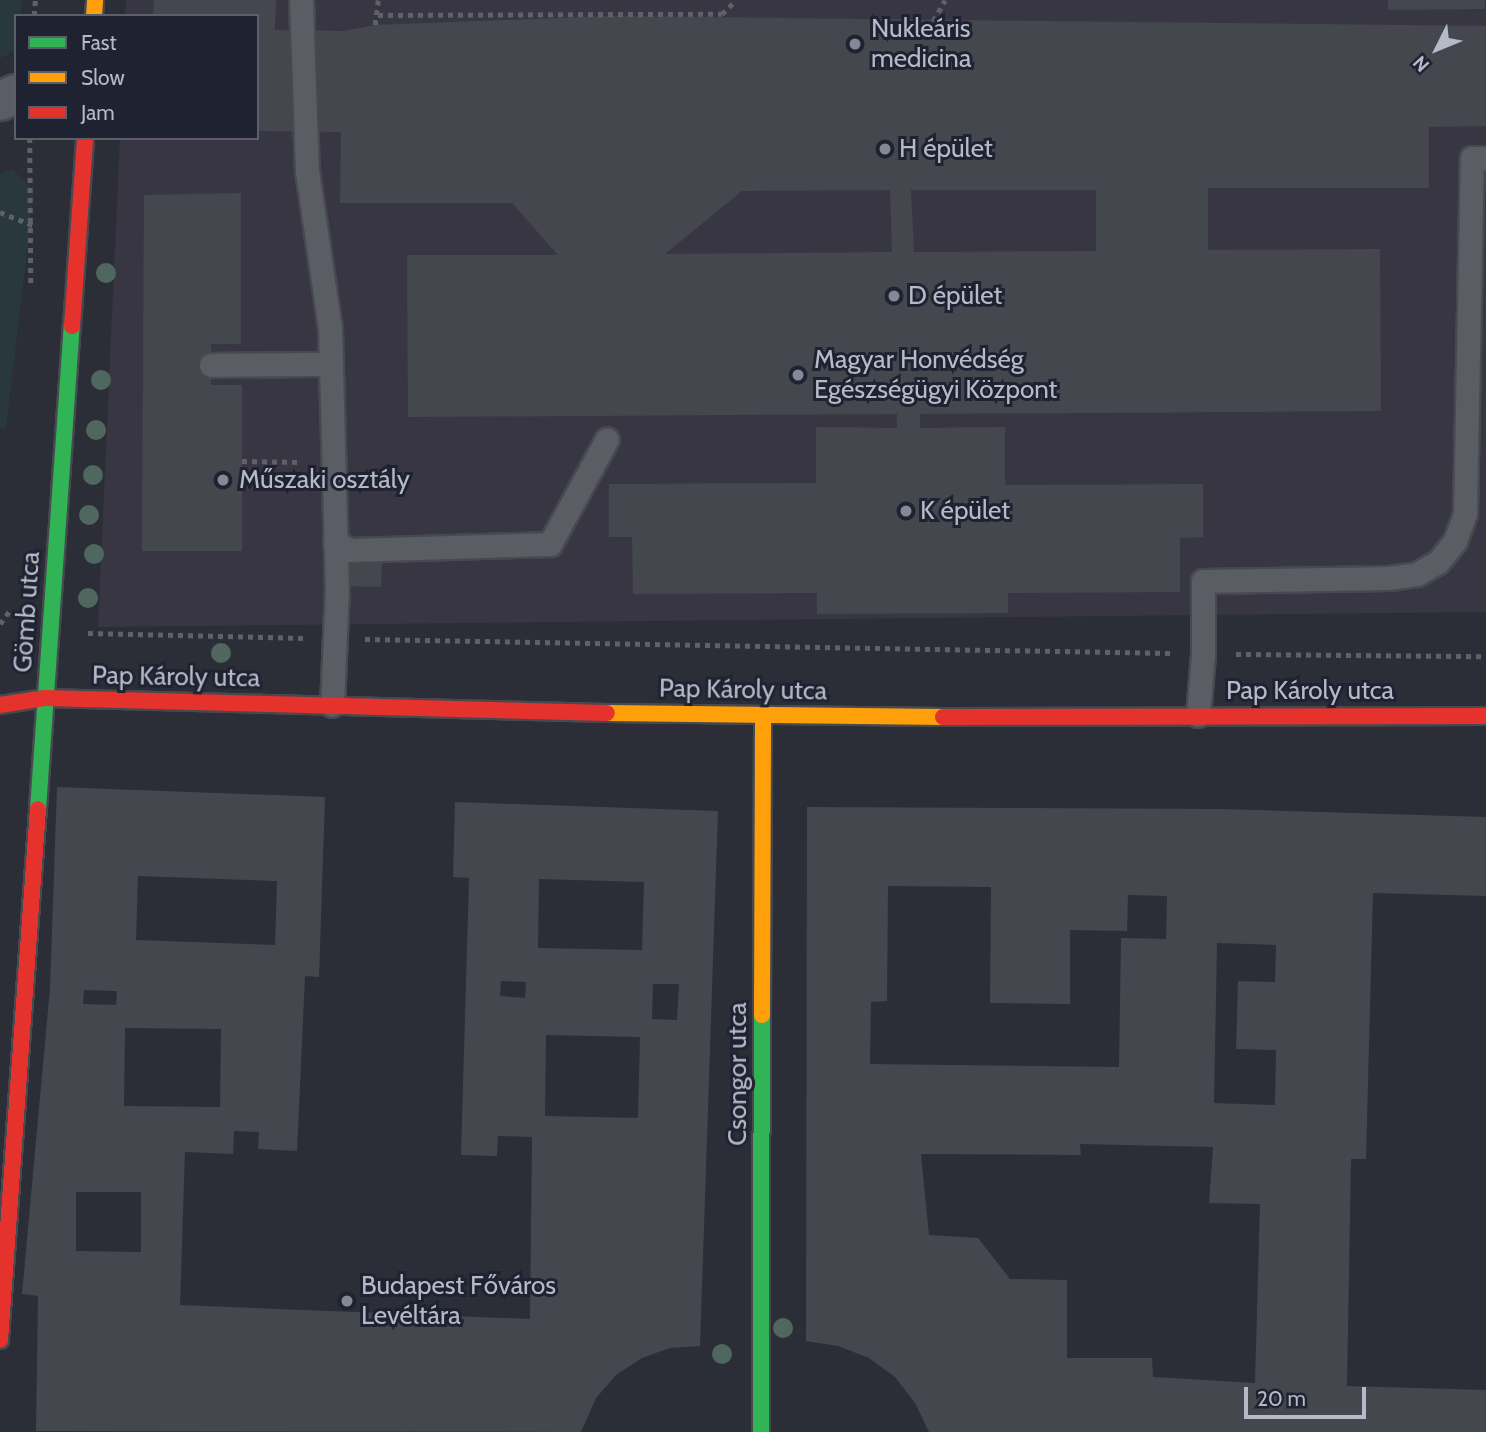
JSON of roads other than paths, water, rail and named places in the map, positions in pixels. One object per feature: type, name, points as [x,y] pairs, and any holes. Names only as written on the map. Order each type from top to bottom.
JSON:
[{"type":"street","name":"Gömb utca","points":[[0,1340],[85,140]]},
{"type":"street","name":"Pap Károly utca","points":[[0,705],[45,698],[763,716],[1486,716]]},
{"type":"street","name":"Csongor utca","points":[[761,1432],[763,716]]},
{"type":"lane","points":[[301,0],[307,171],[330,328],[336,639],[332,705]]},
{"type":"lane","points":[[1198,715],[1203,653],[1203,580],[1389,578],[1417,574],[1438,562],[1455,541],[1465,513],[1472,158],[1486,158]]},
{"type":"lane","points":[[211,365],[331,364]]},
{"type":"lane","points":[[335,543],[351,550],[550,544],[607,439]]},
{"type":"place","name":"Nukleáris medicina","points":[[855,44]]},
{"type":"place","name":"H épület","points":[[885,149]]},
{"type":"place","name":"D épület","points":[[894,296]]},
{"type":"place","name":"Magyar Honvédség Egészségügyi Központ","points":[[798,375]]},
{"type":"place","name":"Műszaki osztály","points":[[223,480]]},
{"type":"place","name":"K épület","points":[[906,511]]},
{"type":"place","name":"Budapest Főváros Levéltára","points":[[347,1301]]}]
